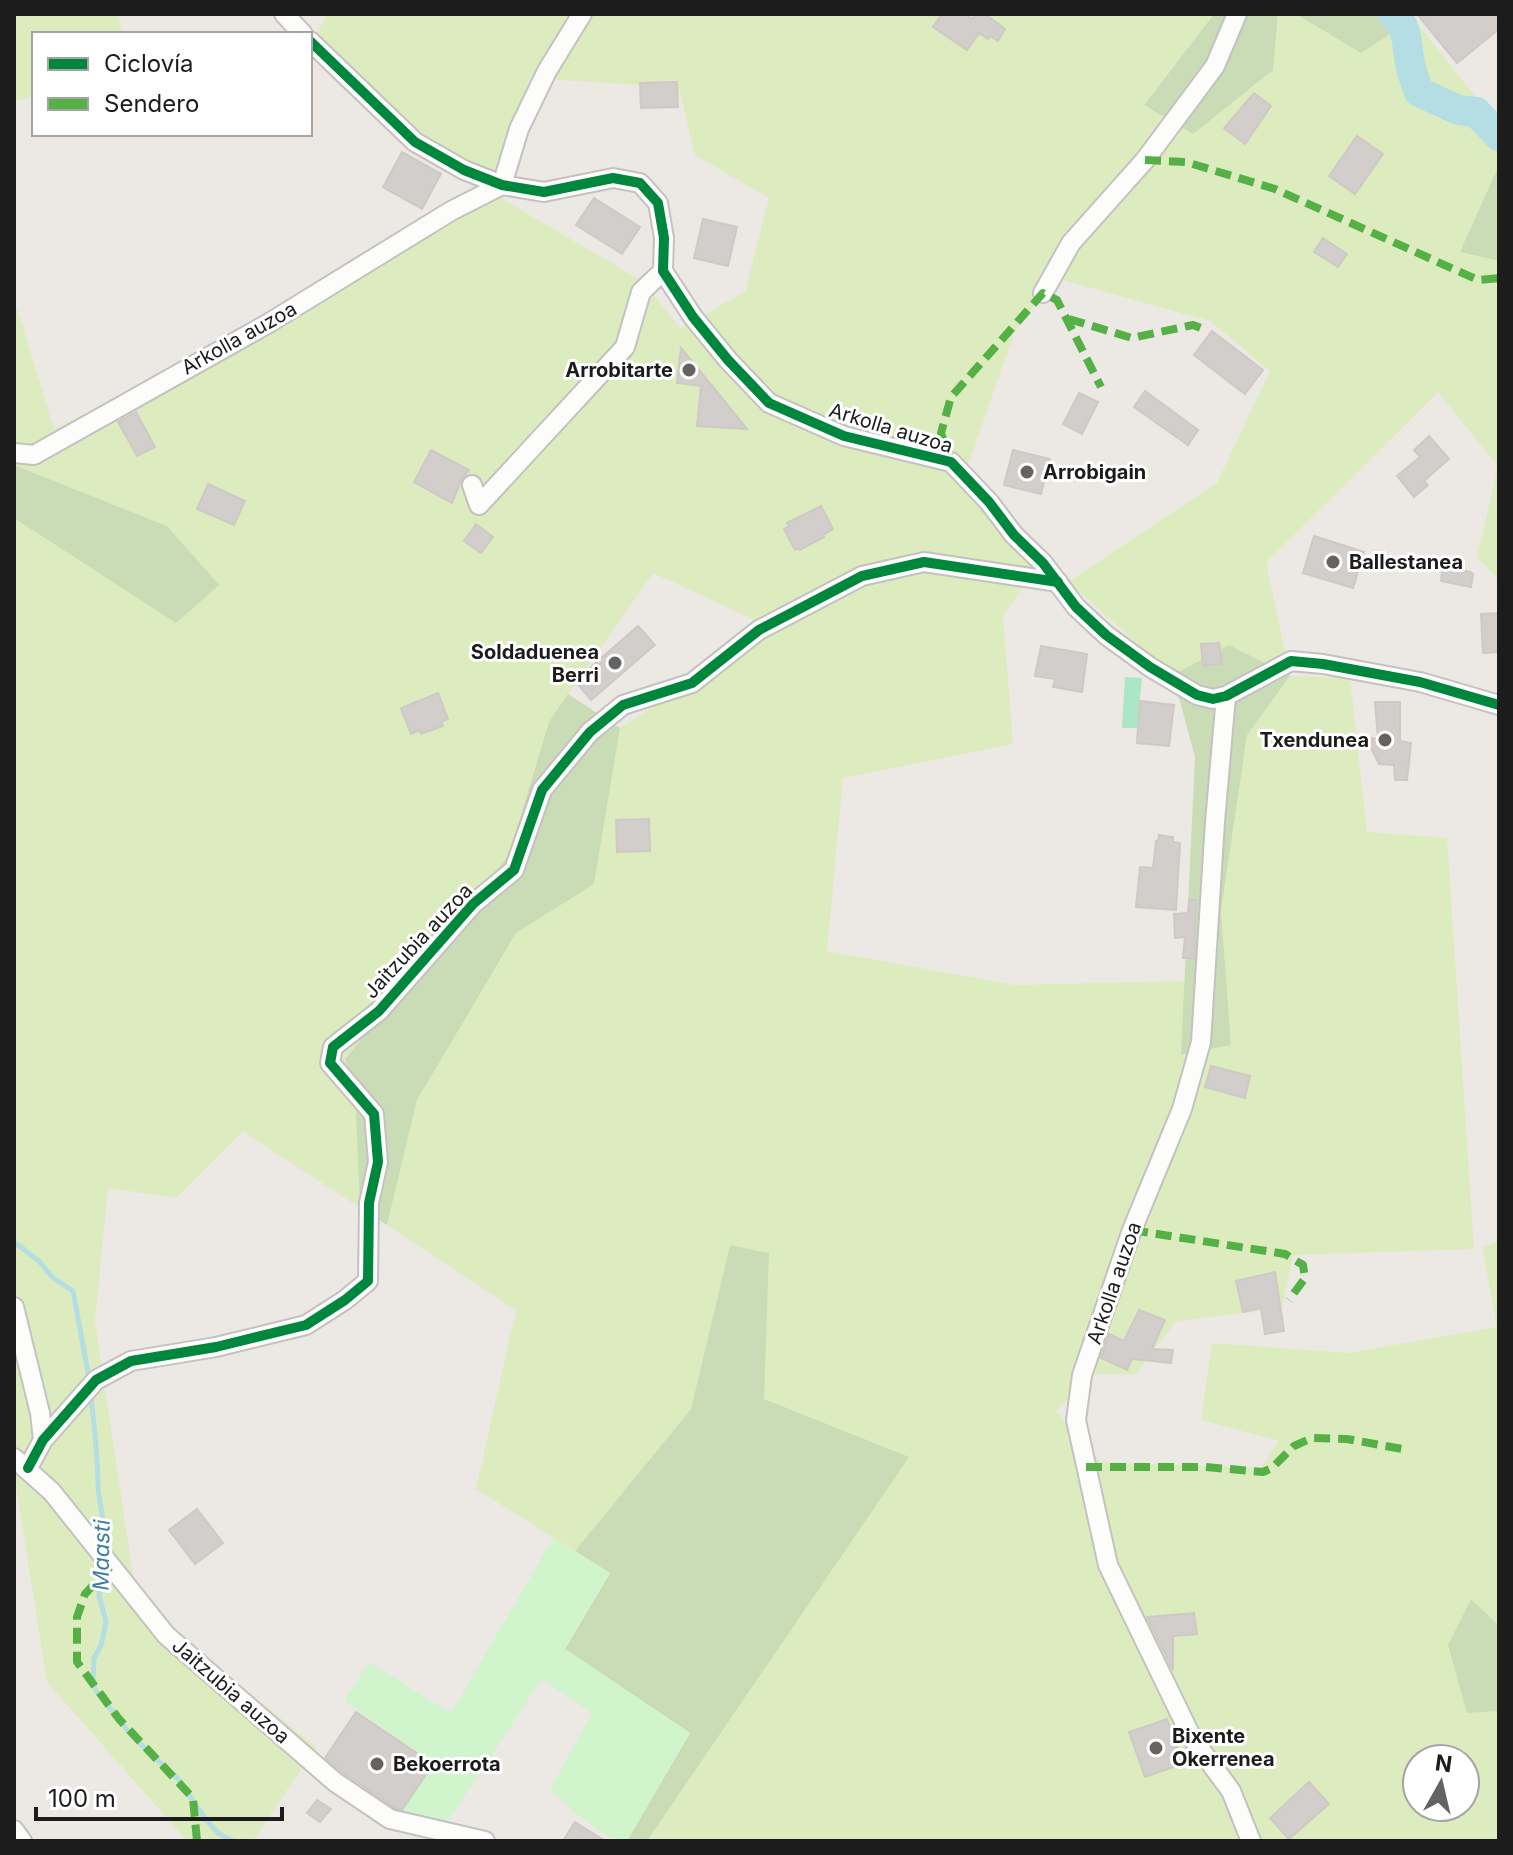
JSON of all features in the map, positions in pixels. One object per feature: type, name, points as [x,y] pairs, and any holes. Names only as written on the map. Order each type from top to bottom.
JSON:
[{"type":"street","points":[[284,14],[301,32]]},
{"type":"street","points":[[502,185],[519,129],[547,71],[582,14]]},
{"type":"street","points":[[1043,293],[1071,243],[1145,160],[1215,66],[1237,14]]},
{"type":"street","points":[[312,43],[415,142],[464,170],[502,185],[544,192],[613,178],[640,183],[658,203],[664,238],[663,271],[641,292],[625,347],[479,505],[472,485]]},
{"type":"street","name":"Arkolla auzoa","points":[[14,453],[34,455],[269,323],[451,211],[502,185]]},
{"type":"street","name":"Arkolla auzoa","points":[[663,271],[693,317],[769,403],[844,436],[951,462],[1058,582],[1076,607],[1106,635],[1150,667],[1197,695],[1213,699],[1226,696],[1201,1042],[1182,1109],[1132,1230],[1082,1375],[1076,1420],[1108,1565],[1192,1738],[1231,1791],[1251,1841]]},
{"type":"street","name":"Jaitzubia auzoa","points":[[485,1841],[390,1819],[335,1782],[166,1635],[52,1492],[21,1463],[96,1380],[131,1361],[216,1347],[306,1325],[368,1281],[369,1203],[378,1162],[374,1114],[330,1063],[333,1047],[379,1011],[473,904],[514,870],[542,790],[590,732],[623,705],[692,683],[759,630],[862,576],[924,562],[1058,582]]},
{"type":"street","points":[[1226,696],[1291,661],[1420,682],[1499,705]]},
{"type":"street","points":[[14,1307],[43,1440]]},
{"type":"street","points":[[14,1830],[22,1841]]},
{"type":"green space","points":[[14,14],[118,14],[122,32],[32,32],[32,97],[14,101]]},
{"type":"green space","points":[[328,14],[1214,14],[1144,104],[1273,70],[1278,14],[1296,14],[1361,53],[1414,19],[1499,127],[1499,165],[1460,252],[1499,261],[1499,580],[1477,557],[1498,466],[1438,392],[1266,563],[1290,676],[1350,678],[1367,832],[1447,838],[1474,1249],[1293,1255],[1282,1309],[1176,1321],[1136,1374],[1094,1374],[1056,1411],[1100,1462],[1261,1468],[1279,1441],[1201,1420],[1212,1343],[1348,1353],[1497,1327],[1482,1247],[1499,1241],[1499,1626],[1471,1600],[1467,1713],[1499,1711],[1499,1841],[647,1841],[908,1457],[763,1399],[769,1253],[730,1245],[691,1409],[575,1551],[476,1489],[516,1310],[387,1225],[417,1100],[516,932],[594,884],[620,728],[774,629],[653,573],[549,722],[509,855],[345,1058],[355,1091],[360,1208],[243,1131],[176,1198],[108,1188],[95,1322],[134,1582],[169,1627],[316,1747],[253,1841],[187,1841],[47,1682],[14,1473],[14,510],[167,526],[14,465],[14,298],[54,429],[228,343],[488,191],[313,39]],"holes":[[[533,78],[679,88],[695,155],[769,198],[745,292],[680,328],[642,281],[489,191]],[[1055,278],[1210,321],[1270,371],[1217,483],[1068,582],[1173,675],[1290,676],[1247,735],[1221,911],[1231,1045],[1181,1054],[1186,981],[1014,985],[827,951],[843,778],[1013,744],[1003,616],[1039,564],[965,474],[1014,333]]]},
{"type":"green space","points":[[1214,14],[1278,14],[1273,70],[1193,134],[1144,105]]},
{"type":"green space","points":[[1296,14],[1411,14],[1414,19],[1361,53]]},
{"type":"green space","points":[[1499,165],[1499,261],[1460,252]]},
{"type":"green space","points":[[14,465],[167,526],[219,585],[176,623],[14,518]]},
{"type":"green space","points":[[1229,645],[1290,676],[1247,735],[1221,911],[1231,1045],[1181,1055],[1195,757],[1173,675]]},
{"type":"green space","points":[[1125,677],[1142,678],[1137,728],[1122,728]]},
{"type":"green space","points":[[568,694],[620,728],[594,884],[516,933],[417,1100],[387,1225],[360,1208],[355,1091],[345,1059],[509,855],[549,722]]},
{"type":"green space","points":[[730,1245],[769,1253],[764,1399],[909,1457],[647,1841],[627,1841],[690,1733],[565,1649],[610,1573],[575,1551],[691,1409]]},
{"type":"green space","points":[[553,1538],[610,1573],[565,1649],[690,1733],[627,1841],[617,1839],[586,1821],[550,1789],[592,1713],[542,1679],[445,1826],[398,1815],[433,1763],[344,1701],[369,1662],[451,1713]]},
{"type":"green space","points":[[1471,1599],[1499,1626],[1499,1711],[1467,1713],[1448,1645]]},
{"type":"building","points":[[942,14],[965,14],[972,19],[976,14],[985,14],[1005,29],[998,41],[979,33],[967,50],[933,27]]},
{"type":"building","points":[[1417,14],[1499,14],[1499,29],[1457,63]]},
{"type":"building","points":[[677,82],[678,107],[641,108],[640,83]]},
{"type":"building","points":[[1254,93],[1271,106],[1245,144],[1224,128]]},
{"type":"building","points":[[1357,136],[1383,154],[1355,194],[1329,176]]},
{"type":"building","points":[[402,152],[441,174],[422,209],[383,187]]},
{"type":"building","points":[[594,198],[640,227],[622,254],[576,225]]},
{"type":"building","points":[[703,219],[737,227],[728,266],[694,258]]},
{"type":"building","points":[[1323,238],[1347,254],[1338,267],[1314,252]]},
{"type":"building","points":[[1212,331],[1263,370],[1245,394],[1194,355]]},
{"type":"building","name":"Arrobitarte","points":[[681,348],[747,429],[697,426],[701,386],[677,383]]},
{"type":"building","points":[[1145,391],[1198,430],[1188,445],[1134,407]]},
{"type":"building","points":[[1079,393],[1098,402],[1082,434],[1063,424]]},
{"type":"building","points":[[136,412],[155,447],[137,456],[118,422]]},
{"type":"building","points":[[1429,436],[1449,459],[1424,481],[1428,485],[1414,497],[1397,476],[1420,457],[1414,450]]},
{"type":"building","points":[[431,450],[469,470],[462,478],[452,503],[414,482]]},
{"type":"building","name":"Arrobigain","points":[[1013,450],[1050,459],[1041,494],[1004,485]]},
{"type":"building","points":[[208,484],[245,501],[234,525],[197,509]]},
{"type":"building","points":[[821,506],[833,529],[824,537],[795,550],[784,529],[789,526],[787,523]]},
{"type":"building","points":[[476,524],[493,537],[481,553],[464,541]]},
{"type":"building","name":"Ballestanea","points":[[1314,536],[1364,552],[1353,588],[1303,573]]},
{"type":"building","points":[[1443,566],[1473,574],[1471,587],[1441,581]]},
{"type":"building","points":[[1499,613],[1499,652],[1483,653],[1481,614]]},
{"type":"building","name":"Soldaduenea Berri","points":[[638,626],[655,645],[591,700],[575,681]]},
{"type":"building","points":[[1219,643],[1222,664],[1203,666],[1201,644]]},
{"type":"building","points":[[1041,646],[1087,654],[1082,692],[1053,687],[1055,679],[1035,676]]},
{"type":"building","points":[[438,693],[448,719],[441,722],[443,726],[421,734],[420,730],[411,734],[401,708]]},
{"type":"building","points":[[1140,701],[1174,705],[1169,746],[1137,743]]},
{"type":"building","name":"Txendunea","points":[[1375,702],[1400,702],[1400,741],[1411,743],[1407,780],[1395,780],[1394,765],[1379,764],[1371,748],[1371,738],[1378,739]]},
{"type":"building","points":[[649,819],[650,851],[617,852],[616,820]]},
{"type":"building","points":[[1159,835],[1173,837],[1173,842],[1180,843],[1176,910],[1136,907],[1140,867],[1153,868]]},
{"type":"building","points":[[1189,900],[1196,900],[1194,958],[1183,958],[1185,937],[1175,938],[1174,914],[1188,913]]},
{"type":"building","points":[[1211,1066],[1250,1076],[1245,1098],[1205,1087]]},
{"type":"building","points":[[1275,1272],[1284,1331],[1265,1334],[1261,1308],[1243,1312],[1236,1281]]},
{"type":"building","points":[[1139,1310],[1165,1320],[1152,1349],[1173,1350],[1171,1363],[1132,1359],[1127,1370],[1101,1358],[1109,1334],[1124,1341]]},
{"type":"building","points":[[197,1509],[223,1543],[195,1564],[169,1530]]},
{"type":"building","points":[[1194,1613],[1197,1634],[1173,1636],[1173,1670],[1147,1617]]},
{"type":"building","name":"Bekoerrota","points":[[356,1712],[433,1764],[402,1810],[325,1758]]},
{"type":"building","name":"Bixente Okerrenea","points":[[1167,1719],[1183,1764],[1145,1777],[1129,1732]]},
{"type":"building","points":[[1309,1782],[1329,1804],[1289,1839],[1270,1818]]},
{"type":"building","points":[[317,1800],[331,1809],[320,1822],[307,1813]]},
{"type":"building","points":[[575,1822],[605,1841],[563,1841]]},
{"type":"waterway","points":[[1393,14],[1405,32],[1419,92],[1458,110],[1476,112],[1499,136]]},
{"type":"waterway","name":"Maasti","points":[[14,1242],[39,1261],[52,1277],[73,1291],[89,1378]]},
{"type":"waterway","name":"Maasti","points":[[91,1396],[103,1522],[102,1544]]},
{"type":"waterway","name":"Maasti","points":[[101,1562],[99,1595],[106,1622],[101,1646],[94,1658],[96,1691],[132,1736],[178,1779],[207,1821],[219,1834],[233,1841]]},
{"type":"marked path","points":[[1145,160],[1186,162],[1275,189],[1478,280],[1499,278]]},
{"type":"marked path","points":[[951,462],[941,433],[951,397],[1043,293],[1057,300],[1101,387]]},
{"type":"marked path","points":[[1069,319],[1132,338],[1193,325],[1201,328]]},
{"type":"marked path","points":[[1132,1230],[1285,1254],[1303,1265],[1305,1278],[1289,1300]]},
{"type":"marked path","points":[[1086,1467],[1206,1467],[1263,1472],[1272,1468],[1294,1446],[1312,1438],[1347,1439],[1408,1450]]},
{"type":"marked path","points":[[110,1567],[85,1594],[77,1617],[77,1662],[119,1719],[193,1798],[197,1841]]},
{"type":"cycle path","points":[[312,43],[415,142],[464,170],[502,185],[544,192],[613,178],[640,183],[658,203],[664,238],[663,271],[693,317],[769,403],[844,436],[951,462],[989,502],[1014,535],[1043,563],[1076,607],[1106,635],[1150,667],[1197,695],[1213,699],[1226,696],[1291,661],[1420,682],[1499,705]]},
{"type":"cycle path","points":[[28,1468],[43,1440],[96,1380],[131,1361],[216,1347],[306,1325],[368,1281],[369,1203],[378,1162],[374,1114],[330,1063],[333,1047],[379,1011],[473,904],[514,870],[542,790],[590,732],[623,705],[692,683],[759,630],[862,576],[924,562],[1058,582]]},
{"type":"place","name":"Arrobitarte","points":[[689,370]]},
{"type":"place","name":"Arrobigain","points":[[1027,472]]},
{"type":"place","name":"Ballestanea","points":[[1333,562]]},
{"type":"place","name":"Soldaduenea Berri","points":[[615,663]]},
{"type":"place","name":"Txendunea","points":[[1385,740]]},
{"type":"place","name":"Bixente Okerrenea","points":[[1156,1748]]},
{"type":"place","name":"Bekoerrota","points":[[377,1764]]}]
